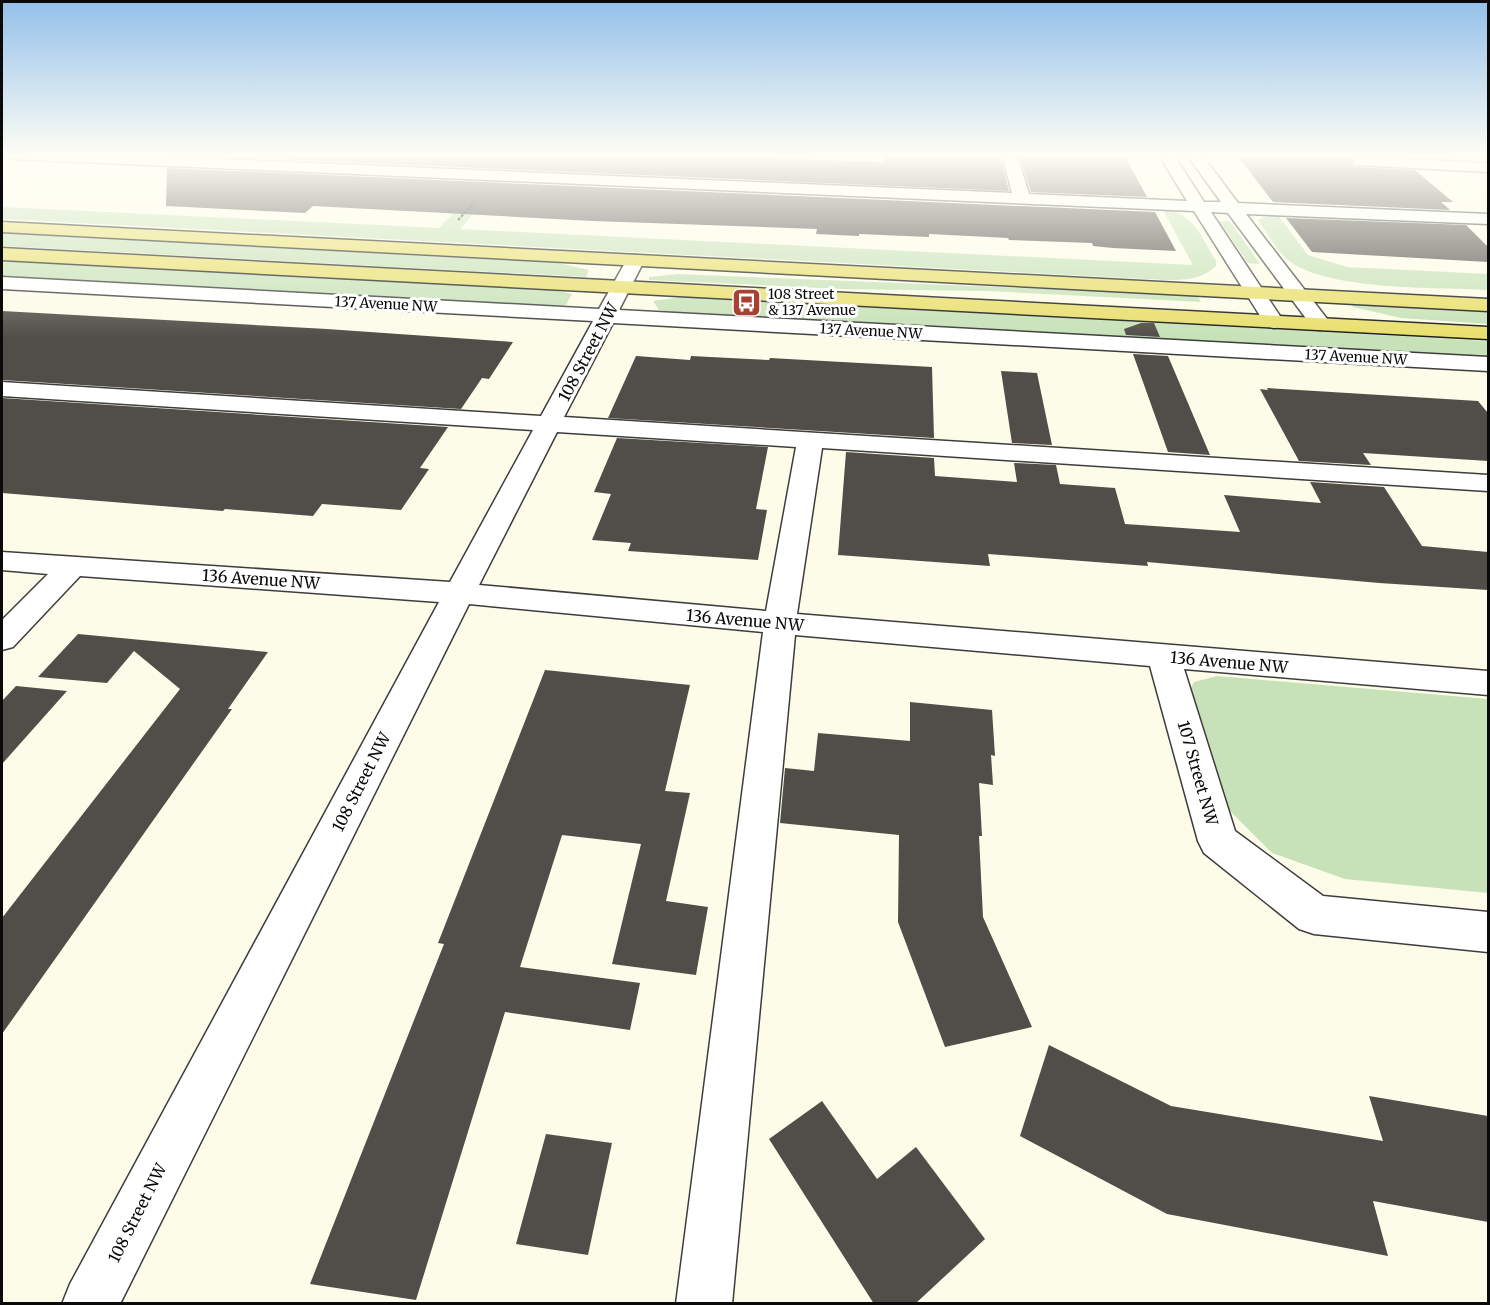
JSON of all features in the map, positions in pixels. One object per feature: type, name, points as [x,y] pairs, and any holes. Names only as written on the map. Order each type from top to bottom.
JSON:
[{"type":"main road","points":[[2,227],[1488,305]]},
{"type":"main road","name":"137 Avenue NW","points":[[2,254],[1488,333]]},
{"type":"street","points":[[1205,216],[1274,322]]},
{"type":"street","points":[[1237,216],[1320,324]]},
{"type":"street","points":[[1418,216],[1488,219]]},
{"type":"street","name":"108 Street NW","points":[[90,1304],[459,593],[635,261]]},
{"type":"street","name":"137 Avenue NW","points":[[2,283],[1488,364]]},
{"type":"street","points":[[2,389],[1488,483]]},
{"type":"street","points":[[704,1304],[780,623],[810,441]]},
{"type":"street","name":"136 Avenue NW","points":[[2,561],[459,593],[1164,657],[1488,683]]},
{"type":"street","points":[[2,639],[73,566]]},
{"type":"street","name":"107 Street NW","points":[[1164,657],[1218,841],[1314,915],[1488,932]]},
{"type":"green space","points":[[2,216],[187,216],[439,228],[451,216],[471,216],[460,229],[1193,265],[1166,216],[1183,216],[1196,227],[1216,261],[1216,266],[1199,277],[1166,280],[2,219]]},
{"type":"green space","points":[[1268,216],[1279,216],[1308,255],[1347,267],[1488,274],[1488,290],[1385,286],[1330,278],[1307,271],[1285,257],[1258,220]]},
{"type":"green space","points":[[1219,221],[1230,221],[1260,264],[1248,263]]},
{"type":"green space","points":[[2,233],[558,263],[589,270],[586,277],[2,246]]},
{"type":"green space","points":[[2,261],[555,290],[572,294],[566,305],[550,306],[2,277]]},
{"type":"green space","points":[[678,274],[1197,295],[1201,302],[988,291],[843,289],[649,280],[649,277]]},
{"type":"green space","points":[[682,297],[1488,341],[1488,357],[677,313],[659,310],[653,301]]},
{"type":"green space","points":[[1357,303],[1488,310],[1488,324],[1401,318],[1353,307],[1352,305]]},
{"type":"green space","points":[[1217,676],[1488,699],[1488,893],[1345,879],[1272,853],[1220,801],[1188,694],[1194,682]]},
{"type":"building","points":[[498,216],[1157,216],[1176,251],[1113,248],[1093,246],[1092,243],[1009,240],[1008,238],[929,234],[929,237],[859,234],[859,236],[816,234],[817,229]]},
{"type":"building","points":[[1286,218],[1466,225],[1488,247],[1488,262],[1312,252]]},
{"type":"building","points":[[2,311],[513,342],[489,379],[482,378],[461,409],[2,380]]},
{"type":"building","points":[[1141,323],[1154,323],[1160,337],[1126,335],[1124,329]]},
{"type":"building","points":[[1133,354],[1168,356],[1210,455],[1168,452]]},
{"type":"building","points":[[636,356],[690,360],[691,356],[769,360],[770,358],[932,367],[934,438],[608,418]]},
{"type":"building","points":[[1001,371],[1037,373],[1052,445],[1012,443]]},
{"type":"building","points":[[1267,388],[1478,401],[1488,413],[1488,461],[1363,453],[1371,465],[1299,461],[1260,389],[1268,390]]},
{"type":"building","points":[[2,398],[448,427],[420,468],[429,469],[401,510],[322,504],[313,516],[225,509],[223,511],[2,493]]},
{"type":"building","points":[[617,438],[768,447],[756,509],[767,510],[758,560],[628,551],[631,543],[592,540],[611,494],[594,492]]},
{"type":"building","points":[[846,452],[934,458],[935,476],[1017,482],[1014,463],[1056,465],[1060,484],[1115,488],[1125,524],[1240,532],[1224,495],[1321,503],[1310,482],[1384,487],[1422,546],[1488,552],[1488,590],[1379,583],[1147,562],[1148,566],[988,554],[990,566],[838,555]]},
{"type":"building","points":[[78,634],[268,652],[228,709],[232,709],[2,1034],[2,918],[180,689],[134,651],[107,683],[38,677]]},
{"type":"building","points":[[545,670],[690,685],[665,791],[690,793],[666,901],[708,907],[696,975],[612,964],[641,844],[562,835],[520,967],[640,983],[630,1030],[505,1012],[416,1300],[310,1284],[444,944],[438,943]]},
{"type":"building","points":[[16,686],[67,691],[2,764],[2,701]]},
{"type":"building","points":[[910,702],[992,710],[995,756],[991,755],[993,785],[979,783],[983,917],[1032,1027],[945,1047],[898,922],[899,835],[780,823],[785,768],[814,771],[818,733],[910,741]]},
{"type":"building","points":[[1049,1045],[1171,1106],[1383,1141],[1369,1096],[1488,1116],[1488,1222],[1373,1201],[1388,1256],[1167,1214],[1020,1136]]},
{"type":"building","points":[[822,1101],[877,1179],[916,1147],[985,1239],[915,1304],[874,1304],[769,1139]]},
{"type":"building","points":[[546,1134],[612,1143],[588,1255],[516,1244]]},
{"type":"place","name":"108 Street & 137 Avenue","points":[[747,302]]}]
